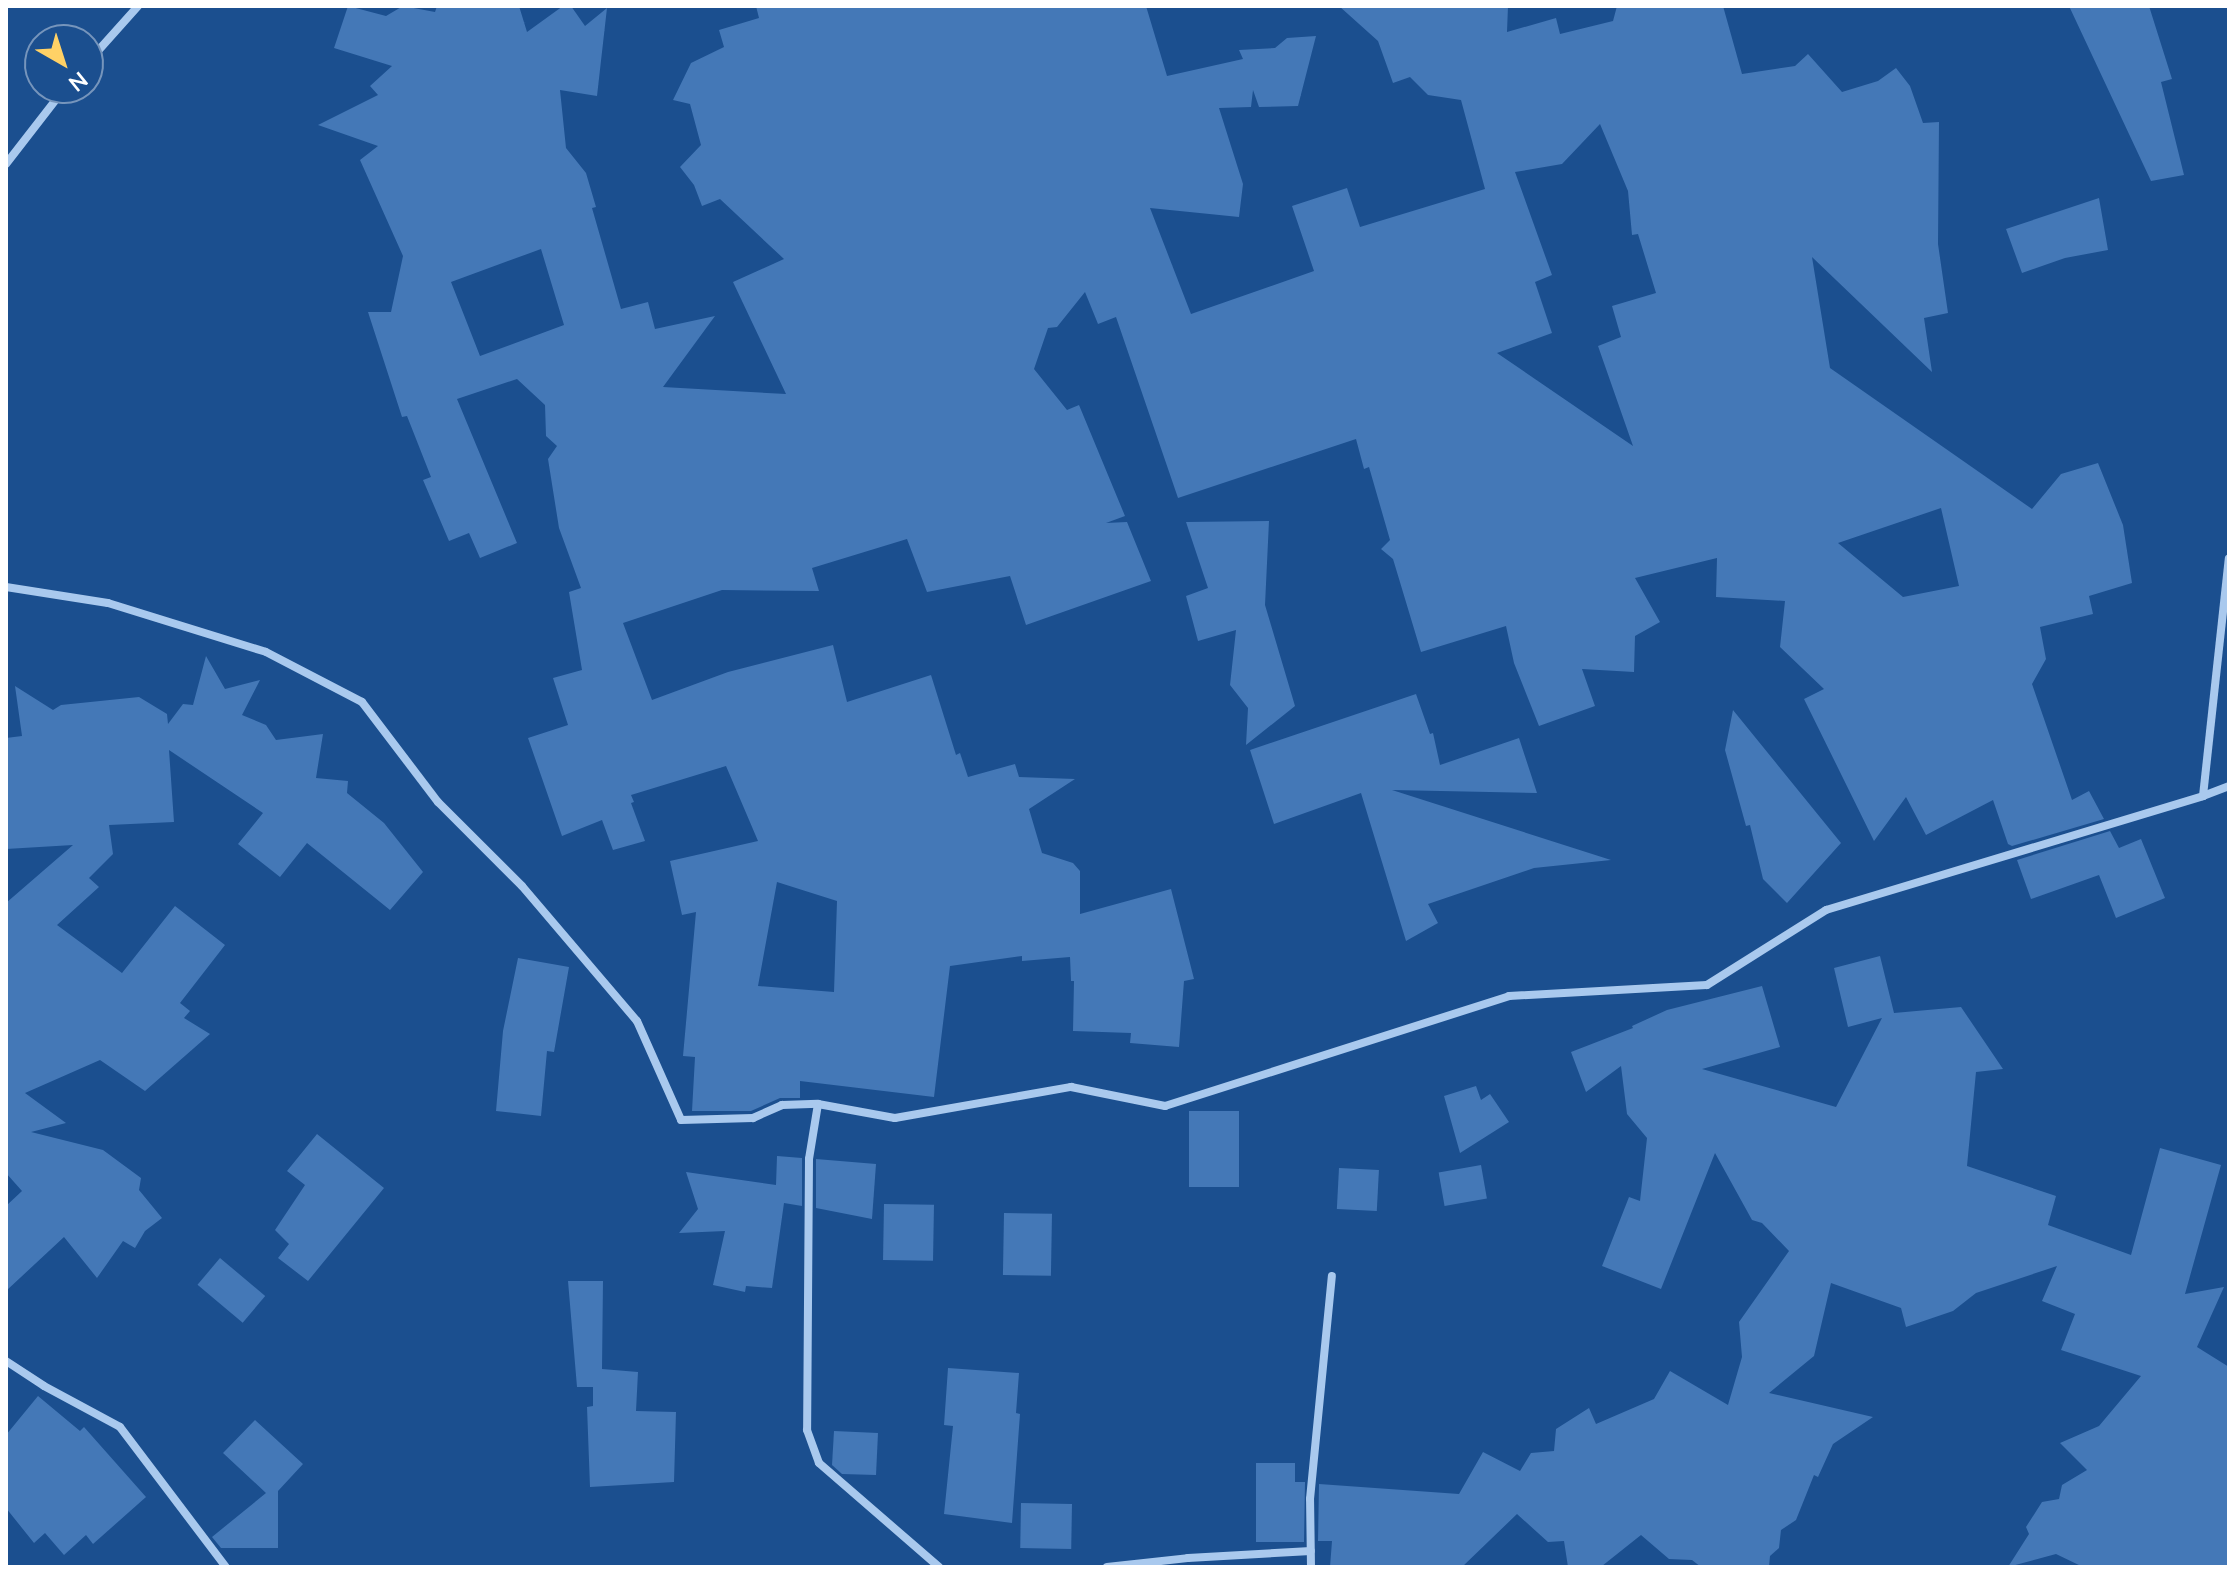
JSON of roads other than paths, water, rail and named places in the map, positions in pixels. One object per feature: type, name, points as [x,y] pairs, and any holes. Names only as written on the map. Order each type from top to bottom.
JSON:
[{"type":"street","points":[[104,44],[138,6]]},
{"type":"street","points":[[6,164],[53,104]]},
{"type":"street","points":[[2203,796],[2229,558]]},
{"type":"street","points":[[6,587],[108,603],[251,648],[362,702],[438,802],[522,886],[637,1021],[681,1120],[753,1118],[782,1105],[818,1104],[895,1118],[1071,1087],[1165,1106],[1509,996],[1707,985],[1826,910],[2229,786]]},
{"type":"street","points":[[818,1104],[809,1159],[807,1430],[819,1463],[939,1567]]},
{"type":"street","points":[[1311,1567],[1310,1499],[1332,1276]]},
{"type":"street","points":[[6,1361],[44,1386],[120,1427],[226,1567]]},
{"type":"street","points":[[1107,1567],[1188,1558],[1311,1551]]}]
